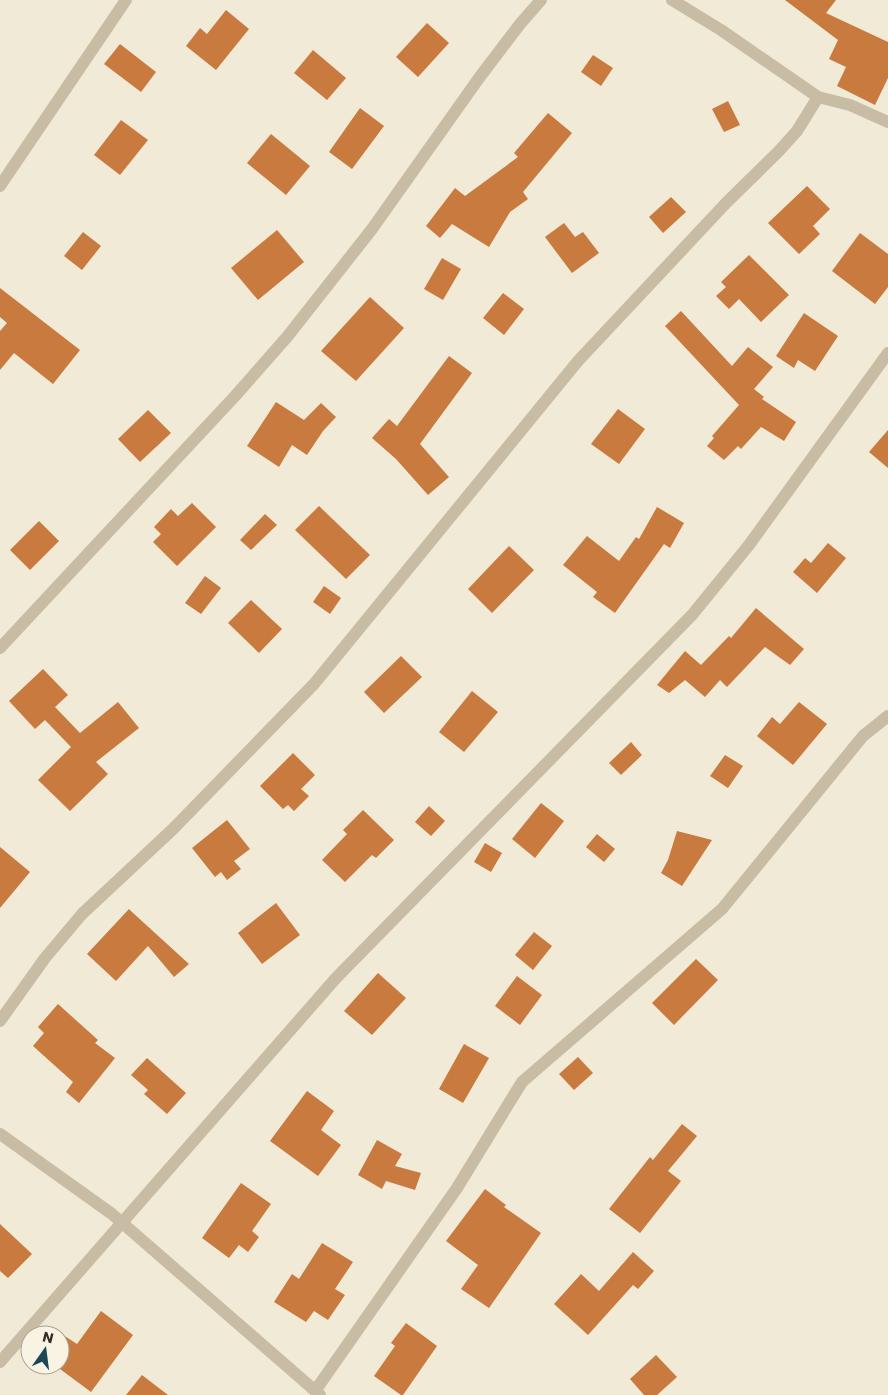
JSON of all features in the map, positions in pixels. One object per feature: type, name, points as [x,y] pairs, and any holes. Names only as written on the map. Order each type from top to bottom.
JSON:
[{"type":"street","points":[[0,186],[126,0]]},
{"type":"street","points":[[0,648],[236,396],[287,336],[372,229],[484,70],[520,24],[542,0]]},
{"type":"street","points":[[672,0],[721,30],[818,97],[850,105],[888,122]]},
{"type":"street","points":[[0,1021],[45,958],[82,914],[173,829],[314,684],[578,361],[726,203],[778,152],[797,131],[818,97]]},
{"type":"street","points":[[0,1362],[41,1313],[123,1224],[336,978],[692,615],[748,545],[888,353]]},
{"type":"street","points":[[0,1134],[123,1224],[317,1393],[457,1188],[522,1082],[722,909],[863,736],[888,716]]},
{"type":"building","points":[[785,0],[836,0],[826,13],[888,42],[888,78],[875,105],[837,86],[846,67],[829,59],[838,40]]},
{"type":"building","points":[[226,10],[249,29],[216,70],[186,46],[200,28],[207,34]]},
{"type":"building","points":[[427,23],[449,43],[418,77],[396,57]]},
{"type":"building","points":[[120,44],[156,72],[141,92],[104,64]]},
{"type":"building","points":[[313,50],[346,78],[327,100],[294,73]]},
{"type":"building","points":[[593,55],[613,68],[601,86],[581,72]]},
{"type":"building","points":[[728,101],[740,125],[724,132],[712,109]]},
{"type":"building","points":[[360,108],[384,126],[352,169],[329,152]]},
{"type":"building","points":[[548,113],[572,133],[523,192],[528,199],[510,212],[489,247],[452,224],[440,238],[426,226],[455,188],[465,196],[518,157],[514,153]]},
{"type":"building","points":[[121,120],[148,140],[120,175],[94,155]]},
{"type":"building","points":[[271,134],[310,166],[286,195],[247,163]]},
{"type":"building","points":[[807,186],[830,209],[813,226],[820,234],[799,254],[768,223]]},
{"type":"building","points":[[671,197],[686,212],[663,233],[649,217]]},
{"type":"building","points":[[564,223],[575,237],[583,232],[599,253],[572,273],[545,237]]},
{"type":"building","points":[[277,230],[304,262],[258,300],[231,268]]},
{"type":"building","points":[[83,232],[101,246],[82,270],[64,256]]},
{"type":"building","points":[[860,233],[888,254],[888,287],[875,304],[832,271]]},
{"type":"building","points":[[749,255],[789,295],[761,322],[739,299],[729,309],[716,296],[726,287],[721,282]]},
{"type":"building","points":[[442,258],[461,269],[443,300],[424,289]]},
{"type":"building","points":[[0,288],[80,350],[53,384],[14,353],[0,370],[0,331],[7,323],[0,317]]},
{"type":"building","points":[[503,293],[524,309],[504,335],[483,318]]},
{"type":"building","points":[[370,297],[404,328],[356,381],[321,351]]},
{"type":"building","points":[[681,311],[732,366],[748,347],[773,367],[754,389],[764,397],[762,399],[796,422],[784,441],[761,427],[741,449],[738,446],[724,460],[707,446],[714,438],[712,436],[739,405],[665,326]]},
{"type":"building","points":[[804,313],[838,336],[815,371],[798,360],[794,368],[776,356]]},
{"type":"building","points":[[449,356],[472,373],[420,444],[449,477],[428,495],[396,459],[372,438],[389,419],[397,426]]},
{"type":"building","points":[[276,402],[304,420],[321,403],[336,417],[323,431],[307,455],[292,445],[279,467],[247,446]]},
{"type":"building","points":[[618,409],[645,429],[619,464],[591,444]]},
{"type":"building","points":[[148,410],[171,433],[140,462],[118,439]]},
{"type":"building","points":[[888,430],[888,468],[869,452]]},
{"type":"building","points":[[192,503],[216,527],[177,566],[153,542],[161,534],[154,527],[171,509],[178,516]]},
{"type":"building","points":[[319,506],[370,555],[346,579],[295,530]]},
{"type":"building","points":[[657,507],[684,523],[670,548],[664,544],[615,613],[593,597],[597,592],[563,565],[587,536],[619,561],[636,537],[639,539]]},
{"type":"building","points":[[265,514],[277,525],[251,550],[240,540]]},
{"type":"building","points":[[39,521],[59,541],[30,570],[10,550]]},
{"type":"building","points":[[828,543],[846,558],[817,593],[793,572],[805,558],[811,563]]},
{"type":"building","points":[[509,546],[534,570],[492,613],[468,589]]},
{"type":"building","points":[[205,576],[221,588],[201,614],[185,603]]},
{"type":"building","points":[[324,586],[341,598],[330,614],[313,602]]},
{"type":"building","points":[[251,600],[282,629],[259,653],[228,623]]},
{"type":"building","points":[[756,608],[804,649],[790,665],[765,647],[727,687],[720,680],[705,697],[685,680],[669,693],[657,685],[685,651],[701,665],[729,636],[731,638]]},
{"type":"building","points":[[401,656],[422,677],[384,713],[364,692]]},
{"type":"building","points":[[43,669],[68,695],[55,707],[80,733],[118,702],[139,728],[96,762],[108,774],[70,811],[38,780],[71,747],[45,720],[35,729],[9,701]]},
{"type":"building","points":[[472,691],[498,712],[464,752],[439,732]]},
{"type":"building","points":[[799,702],[827,724],[793,765],[757,736],[772,717],[780,724]]},
{"type":"building","points":[[631,742],[642,755],[621,775],[609,763]]},
{"type":"building","points":[[293,753],[315,775],[301,789],[309,796],[294,811],[288,805],[283,809],[260,786]]},
{"type":"building","points":[[725,755],[743,766],[728,788],[710,776]]},
{"type":"building","points":[[541,803],[564,821],[535,858],[512,839]]},
{"type":"building","points":[[429,806],[445,821],[431,836],[415,822]]},
{"type":"building","points":[[363,810],[394,840],[376,858],[372,855],[345,882],[322,860],[347,834],[343,830]]},
{"type":"building","points":[[227,820],[250,849],[234,861],[241,869],[227,880],[221,872],[215,877],[192,848]]},
{"type":"building","points":[[677,831],[712,840],[682,886],[661,873],[668,860]]},
{"type":"building","points":[[597,834],[615,849],[604,862],[586,847]]},
{"type":"building","points":[[485,843],[502,853],[491,872],[474,862]]},
{"type":"building","points":[[0,847],[30,872],[0,908]]},
{"type":"building","points":[[276,903],[300,935],[262,964],[238,933]]},
{"type":"building","points":[[129,909],[189,964],[174,977],[148,946],[116,981],[87,954]]},
{"type":"building","points":[[534,932],[552,946],[533,970],[515,955]]},
{"type":"building","points":[[696,959],[718,980],[674,1025],[652,1003]]},
{"type":"building","points":[[378,973],[406,998],[372,1035],[344,1011]]},
{"type":"building","points":[[517,976],[542,995],[520,1025],[495,1006]]},
{"type":"building","points":[[58,1004],[98,1040],[95,1043],[115,1058],[79,1103],[66,1092],[73,1082],[33,1046],[44,1033],[38,1027]]},
{"type":"building","points":[[464,1044],[489,1058],[463,1103],[439,1089]]},
{"type":"building","points":[[578,1057],[593,1073],[574,1090],[559,1074]]},
{"type":"building","points":[[147,1058],[186,1093],[167,1114],[144,1094],[148,1090],[131,1075]]},
{"type":"building","points":[[307,1091],[334,1111],[321,1130],[341,1145],[318,1176],[270,1141]]},
{"type":"building","points":[[682,1124],[697,1136],[668,1171],[681,1181],[640,1233],[609,1209],[650,1157],[653,1160]]},
{"type":"building","points":[[377,1140],[402,1154],[395,1166],[421,1173],[415,1190],[386,1181],[382,1189],[358,1175]]},
{"type":"building","points":[[241,1183],[271,1204],[252,1231],[259,1237],[248,1252],[239,1245],[229,1258],[202,1238]]},
{"type":"building","points":[[485,1189],[506,1205],[504,1207],[541,1233],[489,1308],[461,1289],[478,1265],[446,1241]]},
{"type":"building","points":[[0,1224],[32,1254],[8,1278],[0,1271]]},
{"type":"building","points":[[322,1243],[353,1262],[335,1289],[345,1295],[328,1320],[314,1311],[306,1322],[274,1302],[292,1274],[299,1279]]},
{"type":"building","points":[[633,1252],[654,1271],[638,1289],[633,1285],[588,1335],[554,1304],[581,1274],[599,1291]]},
{"type":"building","points":[[101,1311],[133,1335],[91,1392],[68,1375],[70,1375],[70,1339],[77,1344]]},
{"type":"building","points":[[406,1323],[437,1346],[403,1395],[401,1395],[374,1376],[395,1346],[391,1343]]},
{"type":"building","points":[[656,1355],[677,1377],[657,1395],[644,1395],[630,1379]]},
{"type":"building","points":[[142,1375],[168,1395],[126,1395]]}]
